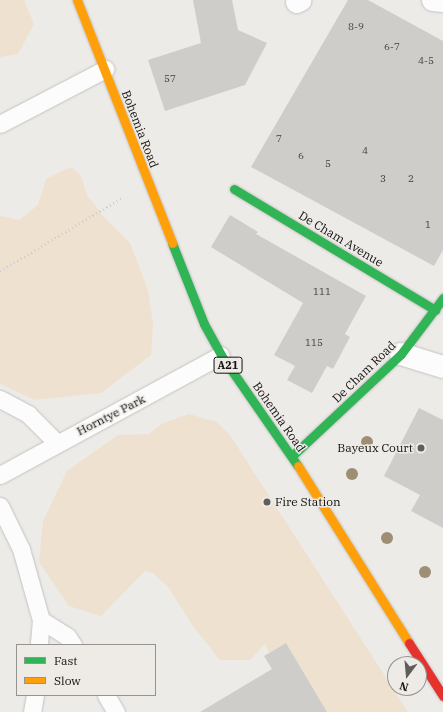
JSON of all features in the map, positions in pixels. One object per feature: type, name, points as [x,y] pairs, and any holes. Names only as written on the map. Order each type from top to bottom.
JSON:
[{"type":"main road","name":"Bohemia Road","points":[[78,0],[204,324],[221,356],[292,456],[443,696]]},
{"type":"main road","name":"De Cham Avenue","points":[[234,189],[435,310]]},
{"type":"main road","name":"De Cham Road","points":[[292,456],[401,354],[435,310],[443,297]]},
{"type":"street","points":[[433,0],[443,2]]},
{"type":"street","points":[[401,354],[443,367]]},
{"type":"lane","points":[[0,124],[105,69]]},
{"type":"lane","name":"Horntye Park","points":[[0,475],[221,356]]},
{"type":"lane","points":[[0,399],[28,414],[57,443]]},
{"type":"lane","points":[[0,506],[22,549],[41,620],[39,644]]},
{"type":"lane","points":[[41,620],[67,636],[72,644]]},
{"type":"lane","points":[[32,712],[34,696]]},
{"type":"lane","points":[[107,696],[116,712]]},
{"type":"path","points":[[0,271],[148,182]]},
{"type":"shaded area","points":[[0,0],[24,0],[34,24],[18,54],[0,57]]},
{"type":"shaded area","points":[[71,167],[81,176],[87,195],[103,216],[130,243],[148,290],[153,324],[151,355],[101,393],[35,400],[0,384],[0,216],[19,220],[38,205],[46,179]]},
{"type":"shaded area","points":[[189,414],[217,422],[230,435],[387,679],[387,696],[398,696],[408,712],[327,712],[286,643],[269,653],[265,644],[250,660],[220,660],[192,625],[169,588],[153,573],[145,571],[101,616],[69,606],[39,562],[43,521],[67,471],[118,435],[149,434],[163,423]]},
{"type":"building","points":[[193,0],[232,0],[238,30],[267,43],[245,85],[165,111],[148,60],[201,43]]},
{"type":"building","points":[[348,0],[368,0],[443,41],[443,250],[434,266],[251,167]]},
{"type":"building","points":[[230,215],[258,232],[256,234],[366,296],[345,334],[350,337],[333,369],[327,366],[312,393],[287,380],[295,366],[274,355],[303,303],[211,247]]},
{"type":"building","name":"Bayeux Court","points":[[419,408],[443,420],[443,528],[411,511],[420,495],[384,476]]},
{"type":"building","points":[[286,643],[327,712],[200,712],[272,669],[264,656]]},
{"type":"traffic: fast","points":[[234,189],[435,310]]},
{"type":"traffic: fast","points":[[172,243],[204,324],[221,355],[298,466]]},
{"type":"traffic: fast","points":[[292,456],[401,354],[443,298]]},
{"type":"traffic: slow","points":[[77,0],[172,243]]},
{"type":"traffic: slow","points":[[298,466],[409,643]]},
{"type":"traffic: jam","points":[[409,643],[443,696]]},
{"type":"place","name":"Bayeux Court","points":[[421,448]]},
{"type":"place","name":"Fire Station","points":[[267,502]]}]
